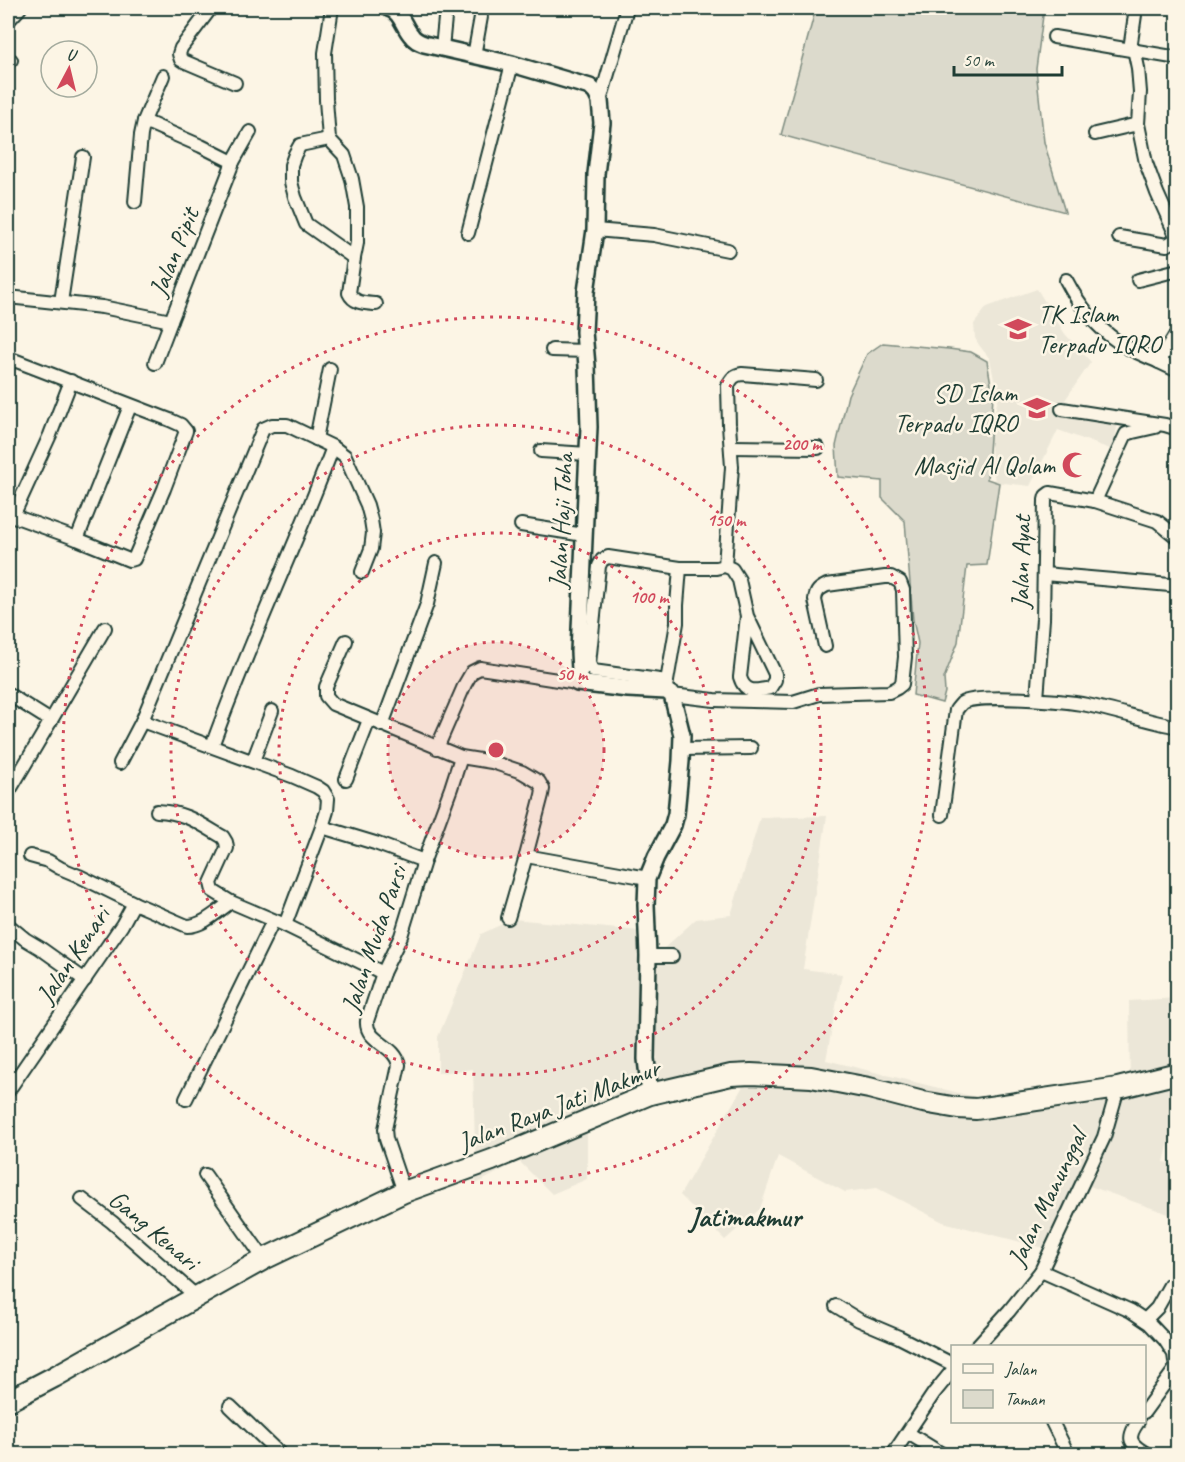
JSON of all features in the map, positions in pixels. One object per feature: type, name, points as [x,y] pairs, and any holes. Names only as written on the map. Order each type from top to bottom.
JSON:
[{"type":"main road","name":"Jalan Raya Jati Makmur","points":[[8,1401],[264,1259],[404,1192],[492,1160],[650,1094],[731,1075],[750,1074],[811,1077],[869,1088],[923,1102],[976,1109],[1118,1088],[1178,1074]]},
{"type":"street","points":[[8,21],[20,8]]},
{"type":"street","points":[[211,8],[179,54],[181,60],[235,82]]},
{"type":"street","points":[[332,8],[325,53],[329,139],[344,155],[352,179],[357,207],[357,243],[349,293],[356,301],[376,304]]},
{"type":"street","points":[[388,8],[398,14],[412,37],[424,44],[512,64],[590,87],[600,101]]},
{"type":"street","points":[[441,48],[447,8]]},
{"type":"street","points":[[600,101],[627,8]]},
{"type":"street","points":[[1119,237],[1167,245],[1177,239],[1146,163],[1138,124],[1140,92],[1138,69],[1132,49],[1135,15]]},
{"type":"street","points":[[474,56],[481,17]]},
{"type":"street","points":[[1054,37],[1178,58]]},
{"type":"street","points":[[468,233],[512,64]]},
{"type":"street","points":[[135,202],[144,121],[163,76]]},
{"type":"street","name":"Jalan Haji Toha","points":[[577,683],[580,670],[589,427],[584,332],[586,292],[595,230],[596,174],[602,123],[600,101]]},
{"type":"street","points":[[144,121],[233,162]]},
{"type":"street","points":[[1095,134],[1138,124]]},
{"type":"street","name":"Jalan Pipit","points":[[8,297],[102,307],[171,321],[233,162],[250,132]]},
{"type":"street","points":[[329,139],[300,145],[291,165],[291,182],[306,224],[354,258]]},
{"type":"street","points":[[61,302],[83,157]]},
{"type":"street","points":[[595,230],[654,235],[728,250]]},
{"type":"street","points":[[1138,280],[1178,270]]},
{"type":"street","points":[[1066,280],[1076,299],[1100,327],[1116,341],[1178,370]]},
{"type":"street","points":[[155,363],[171,321]]},
{"type":"street","points":[[1158,362],[1178,331]]},
{"type":"street","points":[[552,350],[586,351]]},
{"type":"street","points":[[8,365],[14,360],[71,381],[181,425],[186,429],[186,435],[134,559],[129,561],[10,515],[50,435],[71,381]]},
{"type":"street","points":[[316,439],[330,369]]},
{"type":"street","points":[[725,566],[732,467],[728,386],[730,381],[736,375],[772,375],[816,380]]},
{"type":"street","points":[[77,539],[130,406]]},
{"type":"street","points":[[1062,409],[1178,429]]},
{"type":"street","points":[[120,764],[142,721],[263,429],[272,425],[287,425],[333,447],[345,456],[367,505],[373,533],[371,549],[362,573]]},
{"type":"street","points":[[1095,501],[1126,434],[1165,425]]},
{"type":"street","points":[[212,746],[233,687],[333,447]]},
{"type":"street","points":[[731,447],[818,448]]},
{"type":"street","points":[[541,451],[588,454]]},
{"type":"street","name":"Jalan Ayat","points":[[1038,699],[1043,620],[1046,496],[1050,493],[1095,501],[1157,521],[1178,538]]},
{"type":"street","points":[[521,525],[584,536]]},
{"type":"street","points":[[747,616],[740,677],[742,684],[749,690],[770,688],[775,680],[775,674],[747,616],[739,580],[732,569],[725,566],[680,568],[608,557],[602,560],[599,566],[589,664],[593,670],[714,700],[793,702],[819,694],[889,692],[902,684],[903,679],[905,657],[903,590],[900,582],[891,577],[885,577],[827,585],[819,589],[815,600],[825,646]]},
{"type":"street","points":[[382,725],[426,604],[436,563]]},
{"type":"street","points":[[650,1094],[646,1059],[647,879],[676,814],[682,735],[668,689],[677,623],[680,568]]},
{"type":"street","points":[[1044,574],[1170,585]]},
{"type":"street","points":[[8,793],[105,628]]},
{"type":"street","points":[[346,641],[326,687],[326,696],[333,704],[461,757],[492,762],[522,772],[541,784],[542,799],[508,918]]},
{"type":"street","points":[[437,748],[465,684],[472,672],[480,668],[628,689],[668,689]]},
{"type":"street","points":[[8,694],[51,721]]},
{"type":"street","points":[[942,815],[956,710],[961,703],[970,700],[1038,699],[1087,705],[1178,727]]},
{"type":"street","points":[[253,761],[273,711]]},
{"type":"street","points":[[346,779],[369,720]]},
{"type":"street","points":[[142,721],[292,776],[323,792],[328,799],[322,827],[279,923],[186,1099]]},
{"type":"street","points":[[681,749],[751,748]]},
{"type":"street","name":"Jalan Muda Parsi","points":[[404,1192],[386,1139],[385,1129],[399,1065],[398,1058],[366,1028],[383,973],[401,936],[424,861],[461,757]]},
{"type":"street","points":[[157,811],[187,816],[223,837],[227,848],[211,883],[213,891],[231,902],[383,973]]},
{"type":"street","points":[[322,827],[424,861]]},
{"type":"street","points":[[30,856],[48,861],[187,926],[195,926],[231,902]]},
{"type":"street","points":[[526,856],[647,879]]},
{"type":"street","name":"Jalan Kenari","points":[[8,1090],[85,980],[134,903]]},
{"type":"street","points":[[8,925],[85,980]]},
{"type":"street","points":[[648,956],[672,956]]},
{"type":"street","name":"Jalan Manunggal","points":[[979,1345],[1041,1271],[1104,1137],[1118,1088]]},
{"type":"street","points":[[205,1175],[264,1259]]},
{"type":"street","name":"Gang Kenari","points":[[81,1198],[112,1222],[197,1297]]},
{"type":"street","points":[[1041,1271],[1131,1311],[1149,1323],[1165,1340],[1174,1354],[1177,1369],[1146,1409]]},
{"type":"street","points":[[1145,1320],[1157,1308],[1170,1285],[1178,1288]]},
{"type":"street","points":[[836,1306],[859,1320],[899,1336],[951,1363]]},
{"type":"street","points":[[893,1455],[934,1393],[951,1372]]},
{"type":"street","points":[[230,1406],[280,1455]]},
{"type":"street","points":[[1052,1423],[1068,1455]]},
{"type":"street","points":[[1137,1423],[1130,1432],[1131,1440],[1134,1446],[1147,1455]]},
{"type":"street","points":[[908,1433],[942,1455]]},
{"type":"shaded area","name":"SD Islam Terpadu IQRO","points":[[1037,289],[1065,334],[1091,362],[1063,403],[1118,421],[1113,450],[1058,430],[1030,486],[995,482],[989,432],[998,400],[990,359],[975,338],[974,324],[987,307]]},
{"type":"shaded area","points":[[827,816],[803,969],[842,974],[826,1060],[983,1099],[1130,1083],[1129,1001],[1177,998],[1177,1109],[1164,1162],[1177,1165],[1177,1217],[1081,1183],[1048,1249],[943,1222],[877,1188],[845,1192],[778,1156],[760,1209],[725,1240],[680,1195],[746,1081],[697,1089],[587,1131],[587,1179],[552,1194],[519,1161],[476,1184],[473,1069],[438,1073],[438,1037],[481,934],[513,919],[650,932],[650,961],[696,919],[731,915],[760,818]]},
{"type":"green space","points":[[816,8],[1044,8],[1036,69],[1044,142],[1065,212],[781,135]]},
{"type":"green space","points":[[883,343],[971,352],[987,361],[993,396],[987,479],[999,483],[987,565],[967,566],[958,642],[944,678],[945,692],[942,703],[913,695],[918,643],[913,620],[905,521],[882,498],[882,481],[838,477],[836,446],[848,395],[867,354]]},
{"type":"place","name":"TK Islam Terpadu IQRO","points":[[1018,329]]},
{"type":"place","name":"SD Islam Terpadu IQRO","points":[[1037,408]]},
{"type":"place","name":"Masjid Al Qolam","points":[[1075,465]]},
{"type":"district","name":"Jatimakmur","points":[[745,1216]]}]
